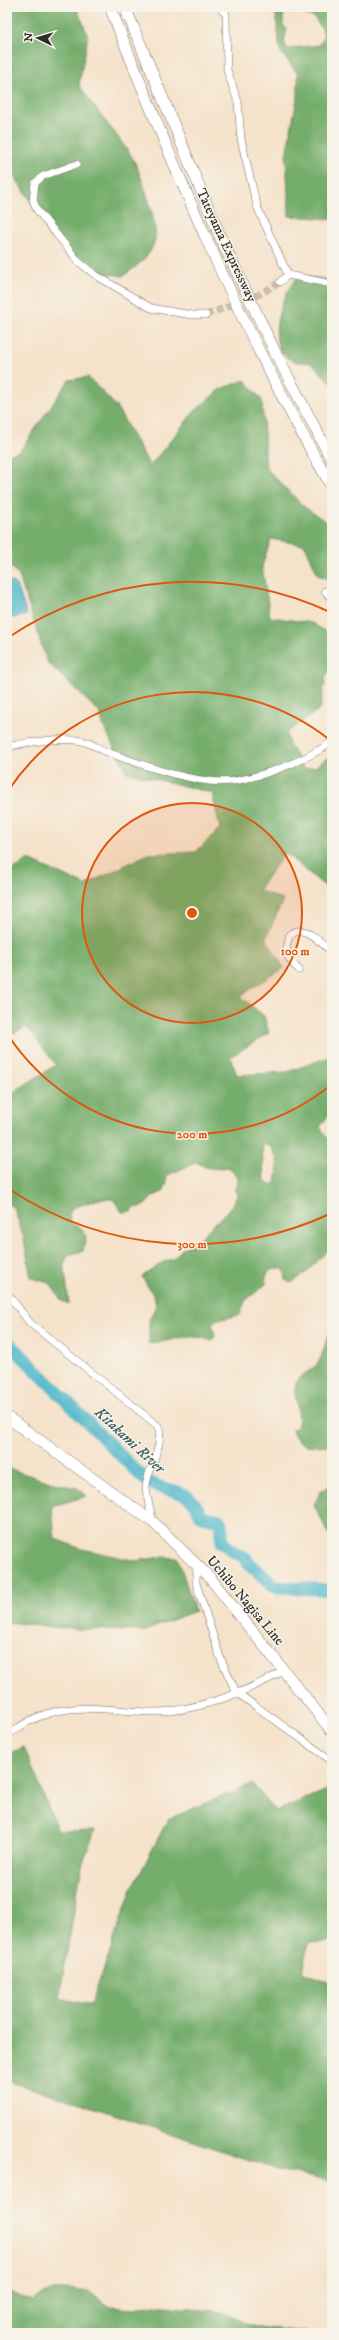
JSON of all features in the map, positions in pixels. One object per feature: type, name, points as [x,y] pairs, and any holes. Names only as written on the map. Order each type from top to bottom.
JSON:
[{"type":"highway","name":"Tateyama Expressway","points":[[110,7],[154,119],[210,248],[265,361],[332,487]]},
{"type":"highway","name":"Tateyama Expressway","points":[[124,7],[222,241],[277,356],[332,460]]},
{"type":"highway","name":"Uchibo Nagisa Line","points":[[7,1417],[153,1522],[210,1578],[285,1670],[332,1731]]},
{"type":"street","points":[[219,7],[226,14],[227,70],[238,102],[241,139],[258,209],[288,275]]},
{"type":"street","points":[[77,164],[43,176],[35,183],[33,200],[37,210],[57,236],[80,262],[94,274],[151,308],[192,315],[206,315]]},
{"type":"street","points":[[280,282],[288,275]]},
{"type":"street","points":[[288,275],[332,284]]},
{"type":"street","points":[[325,591],[332,599]]},
{"type":"street","points":[[7,747],[49,741],[82,741],[158,769],[210,782],[228,781],[269,772],[316,753],[332,742]]},
{"type":"street","points":[[299,970],[288,957],[286,951],[288,939],[294,932],[306,932],[332,952]]},
{"type":"street","points":[[7,1293],[30,1323],[40,1332],[158,1426],[160,1431],[158,1444],[146,1486],[153,1522]]},
{"type":"street","points":[[198,1567],[196,1583],[220,1657],[236,1692],[332,1761]]},
{"type":"street","points":[[7,1735],[30,1720],[61,1710],[78,1708],[139,1712],[171,1711],[186,1708],[266,1681],[285,1670]]},
{"type":"green space","points":[[7,7],[76,7],[88,35],[79,85],[124,145],[134,161],[147,196],[154,222],[155,240],[150,252],[133,269],[123,276],[90,271],[57,239],[7,166]]},
{"type":"green space","points":[[275,7],[332,7],[332,219],[289,216],[286,155],[298,94],[298,74],[280,51]],"holes":[[[295,12],[314,17],[322,29],[324,37],[320,45],[287,49],[284,41],[287,29],[283,25],[283,14]]]},
{"type":"green space","points":[[299,276],[332,280],[332,384],[312,363],[291,360],[282,353],[278,344],[276,332],[281,306],[286,294]]},
{"type":"green space","points":[[88,377],[116,406],[150,466],[192,414],[219,390],[245,380],[262,400],[266,468],[303,506],[332,526],[332,580],[318,575],[305,545],[271,539],[262,566],[270,617],[312,623],[332,636],[332,670],[326,675],[320,709],[286,733],[289,744],[304,769],[315,767],[332,754],[332,892],[285,853],[258,890],[283,900],[266,938],[284,968],[240,996],[264,1016],[269,1033],[230,1057],[237,1075],[287,1072],[332,1056],[332,1110],[320,1127],[327,1138],[332,1139],[332,1246],[306,1273],[291,1283],[286,1280],[285,1271],[281,1268],[270,1270],[266,1276],[266,1284],[245,1301],[240,1315],[218,1320],[212,1324],[215,1337],[211,1341],[202,1338],[187,1337],[149,1344],[149,1321],[156,1305],[154,1296],[142,1277],[163,1262],[173,1259],[183,1248],[196,1242],[233,1205],[237,1195],[235,1190],[238,1178],[229,1167],[209,1168],[197,1162],[166,1176],[167,1182],[164,1191],[152,1197],[145,1205],[135,1208],[132,1211],[122,1212],[113,1199],[99,1199],[72,1208],[69,1215],[71,1222],[83,1231],[86,1237],[83,1251],[68,1255],[64,1264],[69,1304],[62,1301],[50,1283],[31,1278],[24,1239],[14,1208],[7,1203],[7,1096],[56,1065],[27,1027],[7,1036],[7,873],[29,860],[85,885],[148,854],[196,852],[220,828],[212,793],[127,772],[105,730],[99,712],[47,662],[19,576],[7,562],[7,454],[20,451],[69,380]],"holes":[[[262,1144],[267,1144],[271,1148],[278,1162],[278,1173],[274,1184],[269,1185],[264,1179]]]},
{"type":"green space","points":[[332,1330],[332,1444],[320,1446],[308,1445],[298,1440],[294,1436],[292,1429],[297,1428],[299,1418],[295,1388],[298,1380],[320,1360],[327,1338]]},
{"type":"green space","points":[[7,1468],[50,1482],[77,1488],[87,1496],[52,1506],[55,1539],[82,1549],[136,1561],[161,1557],[178,1558],[195,1611],[145,1631],[74,1629],[7,1622]]},
{"type":"green space","points":[[332,1484],[332,1540],[314,1505],[321,1491]]},
{"type":"green space","points":[[24,1747],[58,1831],[95,1830],[82,1865],[59,1998],[91,2005],[131,1891],[168,1819],[252,1784],[276,1811],[332,1788],[332,1941],[309,1943],[303,1972],[332,1983],[332,2182],[278,2170],[99,2109],[7,2081],[7,1755]]},
{"type":"green space","points":[[66,2289],[89,2292],[110,2307],[133,2309],[154,2305],[222,2312],[251,2326],[313,2333],[7,2333],[7,2292],[34,2301],[44,2293]]},
{"type":"water","points":[[7,582],[13,582],[18,588],[27,615],[7,619]]},
{"type":"waterway","name":"Kitakami River","points":[[7,1341],[143,1478],[152,1484],[183,1494],[190,1498],[196,1505],[201,1516],[219,1520],[222,1526],[222,1542],[234,1552],[246,1558],[248,1563],[273,1585],[277,1587],[332,1590]]},
{"type":"tunnel","points":[[206,315],[260,294],[280,282]]}]
